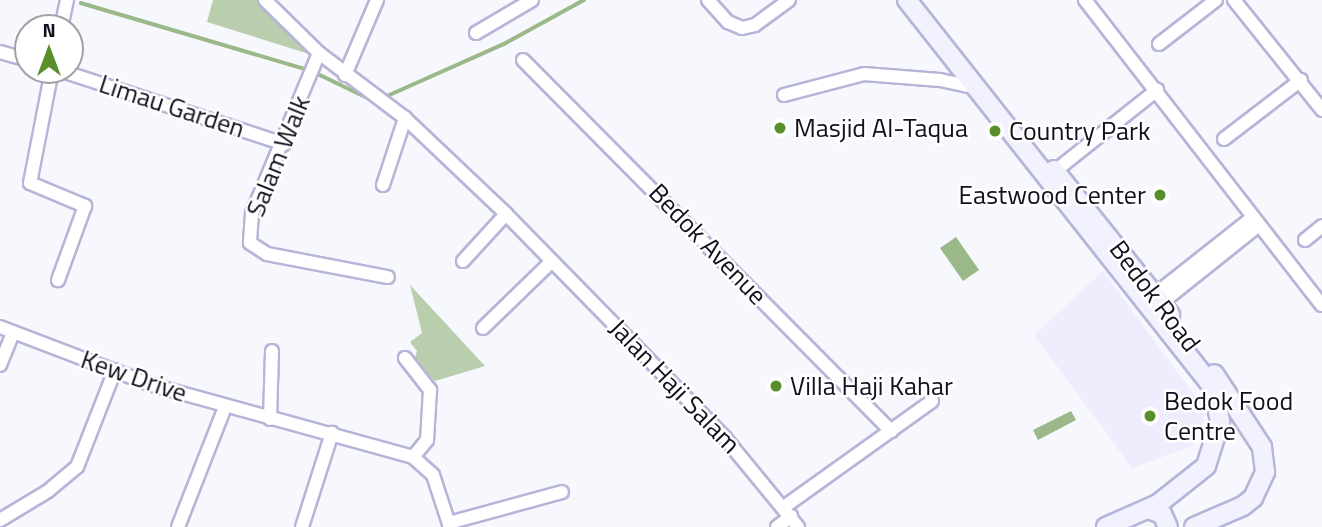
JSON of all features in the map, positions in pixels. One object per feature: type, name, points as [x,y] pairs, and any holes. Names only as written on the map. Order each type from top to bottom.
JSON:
[{"type":"main road","name":"Bedok Road","points":[[907,0],[982,89],[1248,420],[1262,447],[1265,472],[1253,498],[1243,506],[1194,527]]},
{"type":"main road","name":"Bedok Road","points":[[919,0],[982,89]]},
{"type":"main road","name":"Bedok Road","points":[[1147,509],[1206,466],[1219,434],[1220,413],[1213,388],[1153,303]]},
{"type":"main road","points":[[1106,527],[1147,509],[1162,514],[1168,527]]},
{"type":"street","points":[[265,0],[319,53]]},
{"type":"street","points":[[345,75],[377,0]]},
{"type":"street","points":[[506,0],[514,11]]},
{"type":"street","points":[[476,33],[532,0]]},
{"type":"street","points":[[708,0],[728,22],[742,28],[755,25],[789,0]]},
{"type":"street","points":[[1085,0],[1322,305]]},
{"type":"street","points":[[1159,44],[1216,0]]},
{"type":"street","points":[[1234,0],[1301,80],[1322,110]]},
{"type":"street","name":"Jalan Haji Salam","points":[[319,53],[405,118],[506,214],[682,392],[791,516]]},
{"type":"street","name":"Salam Walk","points":[[319,53],[284,144],[252,213],[250,243],[267,254],[388,277]]},
{"type":"street","name":"Bedok Avenue","points":[[523,60],[891,431]]},
{"type":"street","points":[[784,95],[864,74],[982,89]]},
{"type":"street","name":"Limau Garden","points":[[84,78],[284,144]]},
{"type":"street","points":[[1224,139],[1301,80]]},
{"type":"street","points":[[49,84],[30,183],[86,206],[58,280]]},
{"type":"street","points":[[1051,174],[1157,90]]},
{"type":"street","points":[[383,185],[405,118]]},
{"type":"street","points":[[463,261],[506,214]]},
{"type":"street","points":[[1153,303],[1256,221]]},
{"type":"street","points":[[1305,240],[1322,226]]},
{"type":"street","points":[[483,328],[551,262]]},
{"type":"street","name":"Kew Drive","points":[[0,327],[225,407],[332,433],[413,457]]},
{"type":"street","points":[[0,365],[13,332]]},
{"type":"street","points":[[270,419],[272,352]]},
{"type":"street","points":[[405,358],[430,390],[427,440],[413,457],[433,475],[449,525],[562,492]]},
{"type":"street","points":[[0,520],[48,491],[76,467],[115,370]]},
{"type":"street","points":[[777,527],[891,431],[932,401]]},
{"type":"street","points":[[178,527],[225,407]]},
{"type":"street","points":[[302,527],[332,433]]},
{"type":"shaded area","points":[[213,0],[263,0],[311,47],[309,54],[207,22]]},
{"type":"shaded area","points":[[956,237],[979,270],[963,281],[940,248]]},
{"type":"shaded area","points":[[1103,271],[1204,408],[1203,428],[1192,446],[1132,468],[1034,335]]},
{"type":"shaded area","points":[[410,285],[485,366],[435,381],[414,361],[417,351],[410,342],[422,333]]},
{"type":"shaded area","points":[[1071,411],[1076,420],[1038,440],[1033,430]]},
{"type":"waterway","points":[[385,97],[504,44],[584,0]]},
{"type":"waterway","points":[[81,3],[309,70]]},
{"type":"waterway","points":[[316,73],[374,101]]},
{"type":"place","name":"Masjid Al-Taqua","points":[[780,128]]},
{"type":"place","name":"Country Park","points":[[995,131]]},
{"type":"place","name":"Eastwood Center","points":[[1160,195]]},
{"type":"place","name":"Villa Haji Kahar","points":[[776,386]]},
{"type":"place","name":"Bedok Food Centre","points":[[1150,416]]}]
